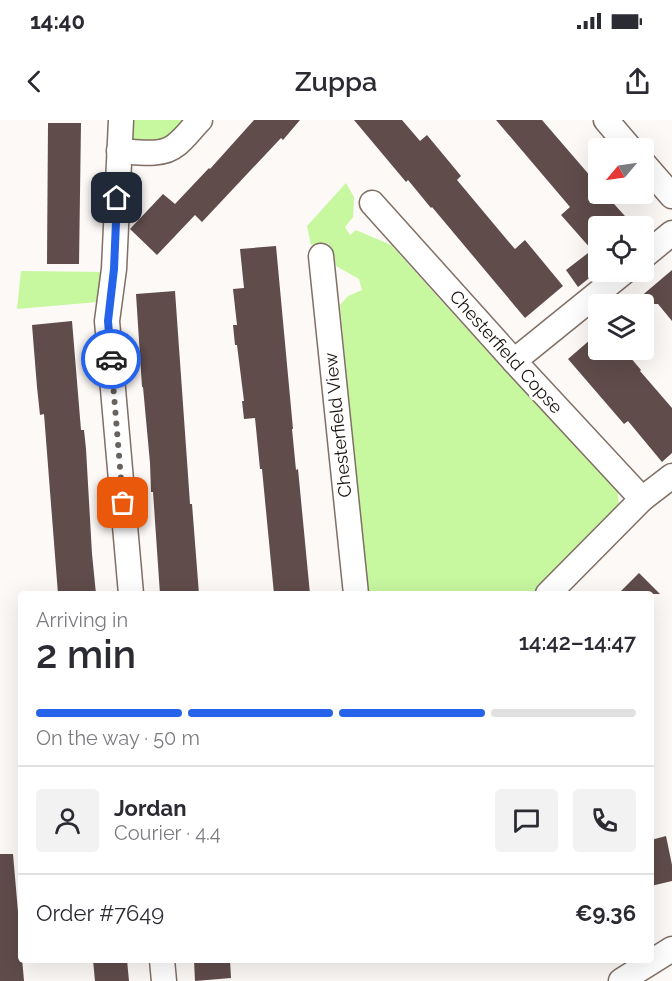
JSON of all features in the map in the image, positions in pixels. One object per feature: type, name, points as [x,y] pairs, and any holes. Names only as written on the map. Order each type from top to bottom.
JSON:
[{"type":"street","points":[[121,120],[114,269],[108,321],[131,591]]},
{"type":"street","points":[[119,151],[149,153],[166,150],[175,146],[200,120]]},
{"type":"street","points":[[606,120],[621,138]]},
{"type":"street","points":[[654,175],[672,196]]},
{"type":"street","name":"Chesterfield Copse","points":[[372,203],[642,499]]},
{"type":"street","points":[[654,248],[672,233]]},
{"type":"street","name":"Chesterfield View","points":[[321,256],[356,591]]},
{"type":"street","points":[[514,361],[612,282]]},
{"type":"street","points":[[551,591],[642,499],[672,476]]},
{"type":"street","points":[[654,963],[672,949]]},
{"type":"street","points":[[162,963],[164,981]]},
{"type":"street","points":[[634,978],[654,963]]},
{"type":"green space","points":[[128,120],[187,120],[167,140],[138,144],[131,138]]},
{"type":"green space","points":[[346,183],[354,197],[353,217],[345,227],[350,235],[356,230],[391,245],[515,382],[617,486],[619,505],[539,591],[367,591],[340,305],[348,296],[362,290],[359,279],[336,266],[328,243],[311,245],[307,226]]},
{"type":"green space","points":[[21,271],[105,272],[98,302],[17,309]]},
{"type":"building","points":[[254,120],[300,120],[202,222],[195,215],[157,255],[130,229],[163,194],[175,204]]},
{"type":"building","points":[[354,120],[402,120],[420,141],[427,135],[461,176],[457,180],[515,249],[525,240],[563,286],[525,318],[432,207],[408,180],[406,182]]},
{"type":"building","points":[[496,120],[542,120],[588,173],[588,204],[614,204],[625,216],[588,216],[588,245],[561,215],[570,207]]},
{"type":"building","points":[[48,123],[81,123],[79,264],[47,264]]},
{"type":"building","points":[[276,246],[296,470],[298,469],[310,591],[274,591],[255,418],[244,419],[242,401],[244,401],[233,325],[237,325],[233,289],[244,288],[240,249]]},
{"type":"building","points":[[588,253],[588,279],[578,287],[566,270]]},
{"type":"building","points":[[672,270],[672,321],[658,304],[654,304],[654,294],[644,294]]},
{"type":"building","points":[[175,291],[190,504],[192,504],[199,591],[160,591],[136,294]]},
{"type":"building","points":[[72,321],[81,430],[84,430],[86,449],[96,591],[58,591],[44,414],[40,415],[32,325]]},
{"type":"building","points":[[588,342],[588,360],[632,360],[672,408],[672,453],[662,462],[628,421],[624,424],[568,359]]},
{"type":"building","points":[[639,573],[660,594],[654,594],[654,591],[621,591]]},
{"type":"building","points":[[666,836],[672,865],[672,881],[654,885],[654,839]]},
{"type":"building","points":[[0,854],[13,854],[18,912],[18,963],[22,963],[24,981],[0,981]]},
{"type":"building","points":[[93,963],[127,963],[129,981],[95,981]]},
{"type":"building","points":[[194,963],[230,963],[231,978],[195,981]]},
{"type":"way so far","points":[[111,359],[123,503]]},
{"type":"route","points":[[111,359],[108,321],[114,269],[117,198]]}]
